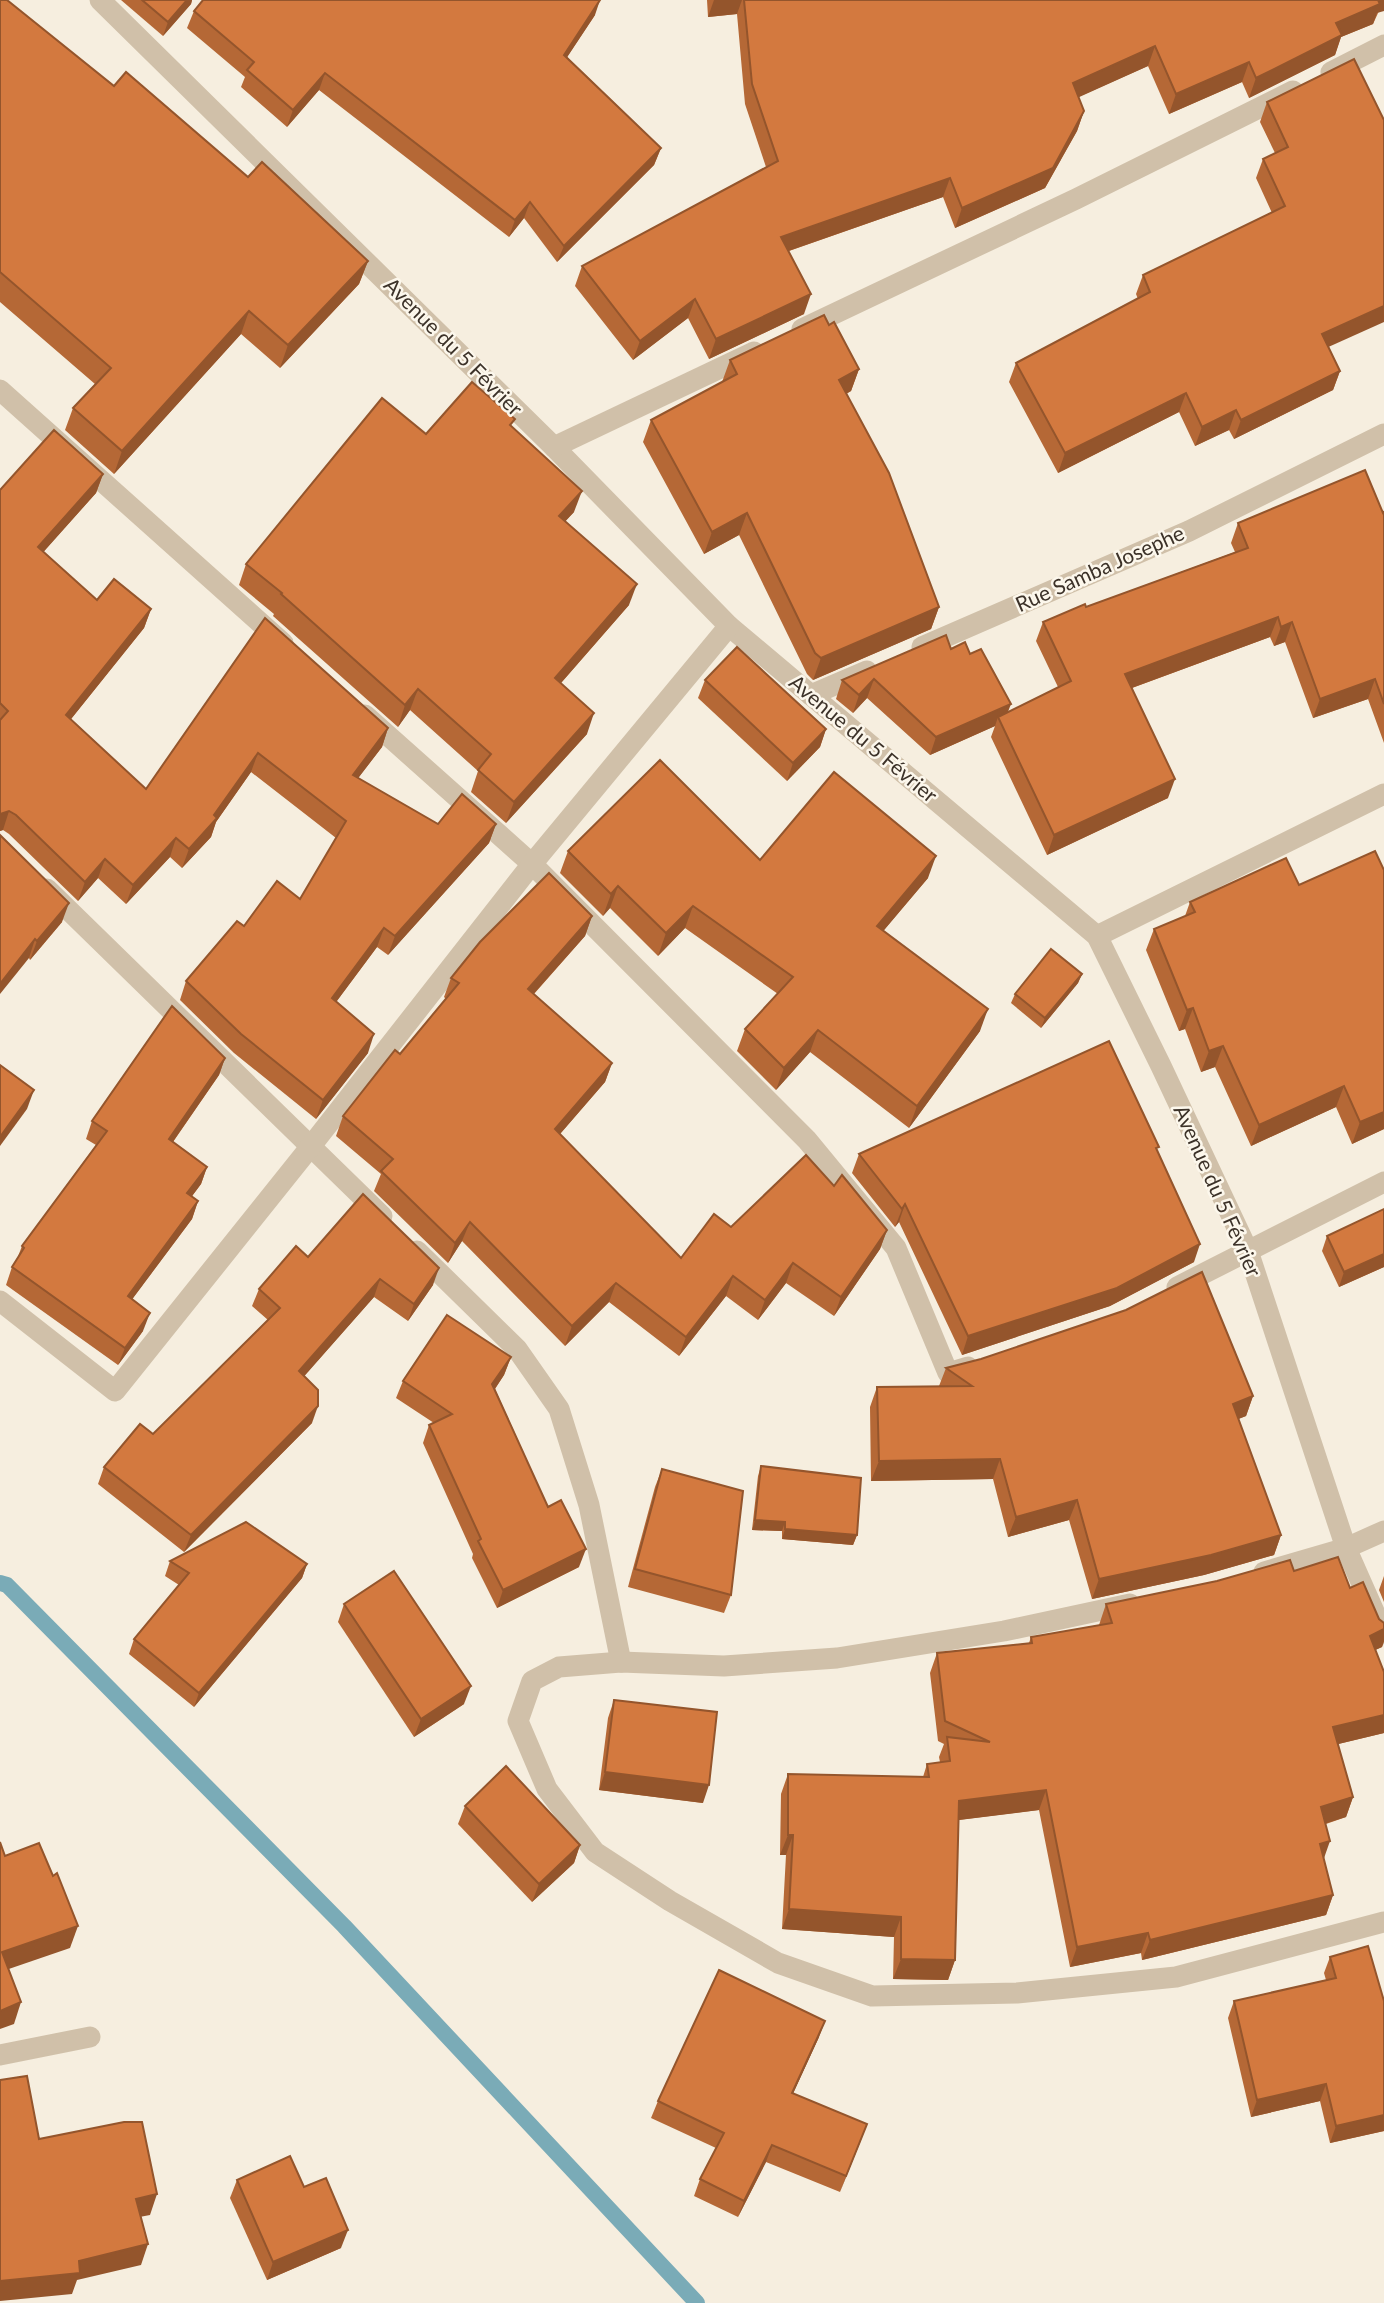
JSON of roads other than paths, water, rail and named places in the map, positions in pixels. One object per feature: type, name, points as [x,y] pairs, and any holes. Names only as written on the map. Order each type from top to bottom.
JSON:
[{"type":"street","name":"Avenue du 5 Février","points":[[100,0],[554,447],[729,626],[1097,936],[1248,1251],[1346,1548],[1384,1633]]},
{"type":"street","points":[[554,447],[1076,199],[1384,45]]},
{"type":"street","points":[[0,390],[302,660]]},
{"type":"street","name":"Rue Samba Josephe","points":[[811,695],[1189,531],[1384,435]]},
{"type":"street","points":[[0,1301],[115,1391],[531,864],[729,626]]},
{"type":"street","points":[[354,706],[531,864],[807,1140],[896,1248],[948,1373],[982,1363]]},
{"type":"street","points":[[1097,936],[1384,794]]},
{"type":"street","points":[[29,872],[517,1349],[559,1409],[589,1505],[621,1662]]},
{"type":"street","points":[[1163,1294],[1384,1182]]},
{"type":"street","points":[[1245,1577],[1346,1548],[1384,1531]]},
{"type":"street","points":[[1153,1600],[1004,1631],[837,1658],[724,1666],[621,1662],[559,1667],[532,1681],[518,1721],[547,1789],[595,1852],[670,1901],[778,1963],[873,1996],[1017,1993],[1176,1977],[1384,1922]]},
{"type":"street","points":[[0,2055],[90,2037]]},
{"type":"waterway","points":[[0,1583],[7,1585],[344,1926],[697,2303]]}]
